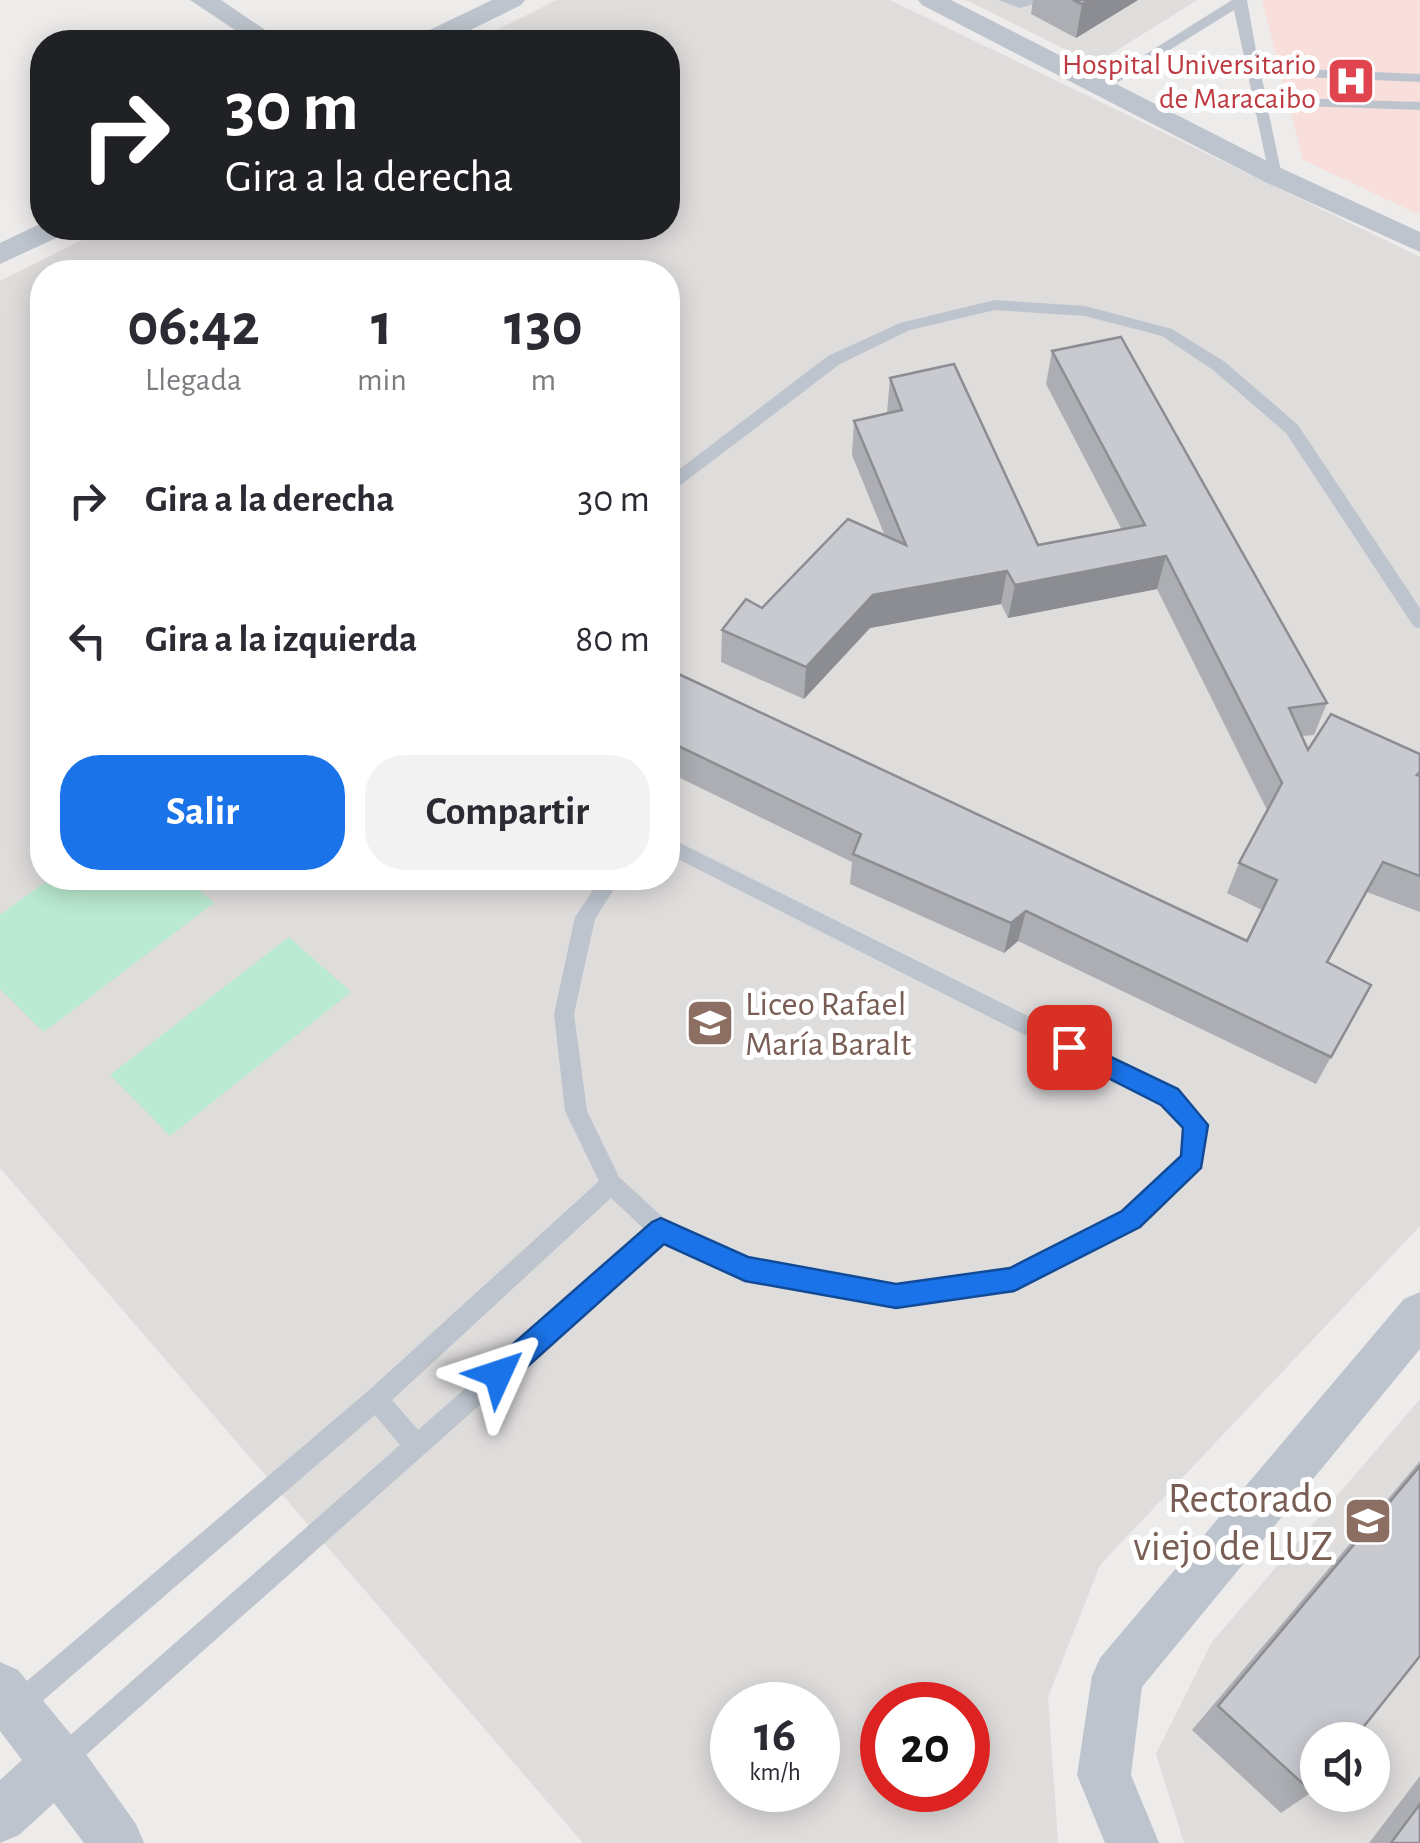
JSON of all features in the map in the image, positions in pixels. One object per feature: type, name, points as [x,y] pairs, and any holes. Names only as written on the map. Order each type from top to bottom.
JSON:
[{"type":"street","points":[[203,0],[251,30]]},
{"type":"street","points":[[451,30],[512,0]]},
{"type":"street","points":[[931,0],[1275,176],[1420,243]]},
{"type":"street","points":[[0,255],[30,240]]},
{"type":"street","points":[[1132,1843],[1104,1776],[1118,1676],[1420,1314]]},
{"type":"street","points":[[5,1705],[59,1762],[117,1843]]},
{"type":"street","points":[[0,1816],[59,1762]]},
{"type":"lane","points":[[1004,0],[1020,4],[1041,0]]},
{"type":"lane","points":[[1102,86],[1240,1],[1275,176]]},
{"type":"lane","points":[[1252,71],[1420,78]]},
{"type":"lane","points":[[1259,101],[1420,106]]},
{"type":"lane","points":[[680,477],[834,360],[905,326],[995,305],[1085,311],[1167,332],[1219,366],[1292,430],[1420,622]]},
{"type":"lane","points":[[603,890],[584,917],[564,1014],[576,1111],[612,1184],[661,1230],[745,1269],[896,1296],[1014,1279],[1131,1219],[1192,1160],[1196,1125],[1169,1097],[680,852]]},
{"type":"lane","points":[[5,1705],[376,1399],[612,1184]]},
{"type":"lane","points":[[59,1762],[661,1230]]},
{"type":"lane","points":[[376,1399],[416,1446]]},
{"type":"shaded area","name":"Liceo Rafael María Baralt","points":[[557,0],[890,0],[1420,257],[1420,1226],[1100,1565],[1048,1697],[1058,1843],[583,1843],[0,1168],[0,281],[30,266],[30,890],[680,890],[680,260],[42,260],[82,240],[680,240],[680,30],[497,30]]},
{"type":"shaded area","points":[[966,0],[1197,0],[1095,64]]},
{"type":"shaded area","name":"Hospital Universitario de Maracaibo","points":[[1262,0],[1420,0],[1420,215],[1303,160]]},
{"type":"shaded area","name":"Rectorado viejo de LUZ","points":[[1420,1399],[1420,1843],[1184,1843],[1156,1754],[1212,1642]]},
{"type":"green space","points":[[34,890],[199,890],[214,903],[44,1032],[0,989],[0,915]]},
{"type":"green space","points":[[289,937],[351,992],[170,1136],[110,1075]]},
{"type":"building","name":"Liceo Rafael María Baralt","points":[[1121,337],[1327,703],[1289,708],[1308,750],[1331,714],[1420,754],[1420,876],[1383,862],[1327,962],[1371,985],[1331,1057],[1026,911],[1011,923],[853,854],[861,834],[680,747],[680,675],[1247,941],[1277,880],[1239,863],[1282,783],[1166,556],[1015,585],[1007,571],[873,595],[806,667],[722,630],[746,599],[762,608],[848,519],[906,545],[854,421],[902,410],[890,378],[954,364],[1038,545],[1145,525],[1052,351]]},
{"type":"building","points":[[1420,1466],[1420,1656],[1367,1722],[1300,1722],[1300,1781],[1218,1706]]},
{"type":"building","points":[[1420,1804],[1420,1843],[1391,1843]]},
{"type":"place","name":"Hospital Universitario de Maracaibo","points":[[1351,81]]},
{"type":"place","name":"Liceo Rafael María Baralt","points":[[710,1023]]},
{"type":"place","name":"Rectorado viejo de LUZ","points":[[1368,1521]]},
{"type":"route","points":[[498,1374],[661,1230],[745,1269],[896,1296],[1014,1279],[1131,1219],[1192,1160],[1196,1125],[1169,1097],[1069,1047]]}]
